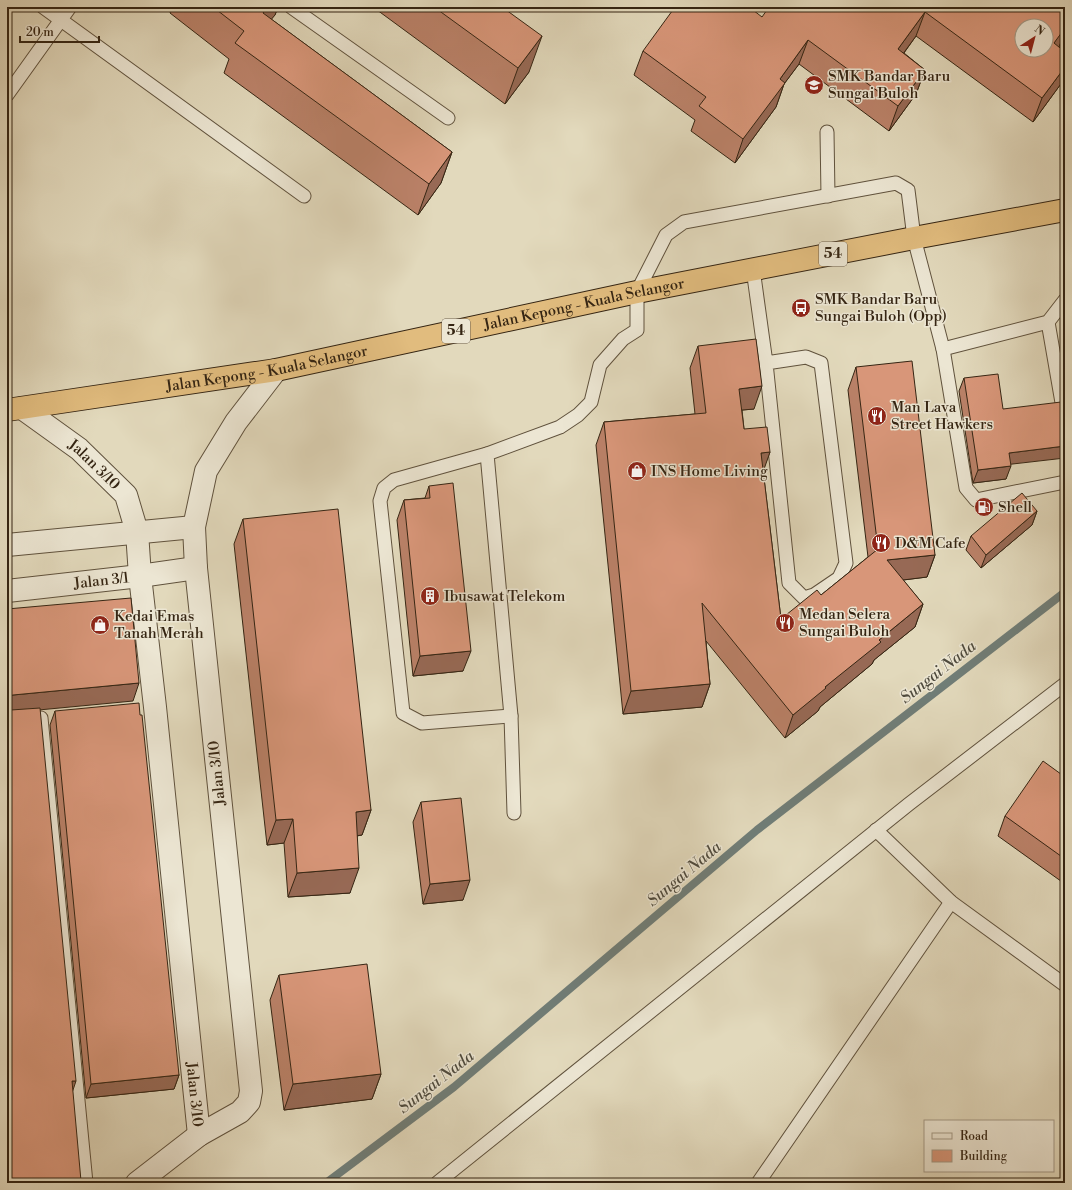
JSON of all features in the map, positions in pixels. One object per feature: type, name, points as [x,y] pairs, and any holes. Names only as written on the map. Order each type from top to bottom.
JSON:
[{"type":"highway","name":"Jalan Kepong - Kuala Selangor","points":[[15,409],[276,370],[637,292],[1065,210]]},
{"type":"street","name":"Jalan 3/10","points":[[15,409],[78,449],[126,495],[137,532],[147,708],[199,1135],[240,1112],[249,1102],[251,1091],[196,568],[194,527],[206,471],[236,422],[276,370]]},
{"type":"street","points":[[7,545],[194,527]]},
{"type":"street","name":"Jalan 3/1","points":[[7,591],[196,568]]},
{"type":"street","points":[[137,1183],[199,1135]]},
{"type":"lane","points":[[43,7],[304,196]]},
{"type":"lane","points":[[7,95],[70,7]]},
{"type":"lane","points":[[291,7],[448,118]]},
{"type":"lane","points":[[827,132],[828,196]]},
{"type":"lane","points":[[511,716],[422,723],[403,713],[380,500],[384,488],[394,480],[487,454],[560,427],[578,415],[591,402],[600,365],[623,339],[637,330],[637,292],[666,235],[684,222],[896,183],[908,190],[914,238],[943,349],[966,488],[976,500],[1065,482]]},
{"type":"lane","points":[[753,269],[766,363],[789,584],[804,598],[814,595],[839,578],[846,563],[821,363],[806,357],[766,363]]},
{"type":"lane","points":[[943,349],[1048,322],[1065,300]]},
{"type":"lane","points":[[1048,322],[1065,420]]},
{"type":"lane","points":[[487,454],[511,716],[514,813]]},
{"type":"lane","points":[[437,1183],[876,830],[1065,684]]},
{"type":"lane","points":[[28,719],[56,716]]},
{"type":"lane","points":[[41,718],[86,1183]]},
{"type":"lane","points":[[876,830],[951,902],[1065,985]]},
{"type":"lane","points":[[758,1183],[951,902]]},
{"type":"building","points":[[213,7],[267,7],[263,13],[452,152],[429,184],[235,43],[244,31]]},
{"type":"building","points":[[434,7],[502,7],[542,36],[518,68]]},
{"type":"building","points":[[675,7],[749,7],[762,17],[769,7],[1065,7],[1065,28],[1054,43],[1065,52],[1065,67],[1042,98],[925,12],[898,49],[925,70],[898,106],[808,40],[780,79],[785,83],[743,139],[699,106],[706,97],[643,51]]},
{"type":"building","points":[[756,339],[762,386],[739,389],[744,429],[767,427],[770,452],[761,453],[781,619],[817,590],[821,595],[878,549],[856,367],[912,361],[935,555],[887,560],[923,604],[879,640],[881,642],[793,715],[702,603],[710,684],[631,691],[604,422],[706,413],[698,346]]},
{"type":"building","points":[[998,374],[1003,409],[1061,402],[1063,412],[1065,413],[1065,446],[1009,453],[1011,466],[978,470],[964,378]]},
{"type":"building","name":"Ibusawat Telekom","points":[[453,483],[471,651],[420,656],[404,500],[430,498],[429,486]]},
{"type":"building","points":[[1022,493],[1037,511],[986,555],[971,536]]},
{"type":"building","points":[[338,509],[371,810],[356,812],[359,868],[297,873],[293,819],[276,820],[243,519]]},
{"type":"building","points":[[131,598],[139,683],[13,695],[9,696],[7,699],[7,609]]},
{"type":"building","points":[[139,703],[140,715],[142,715],[179,1075],[91,1084],[55,711]]},
{"type":"building","points":[[7,707],[11,710],[40,708],[76,1081],[72,1081],[81,1181],[57,1183],[7,1183]]},
{"type":"building","points":[[1043,761],[1065,777],[1065,859],[1005,816]]},
{"type":"building","points":[[461,798],[470,880],[430,884],[421,802]]},
{"type":"building","points":[[367,964],[381,1074],[293,1084],[279,975]]},
{"type":"waterway","name":"Sungai Nada","points":[[326,1183],[454,1087],[757,830],[1065,592]]},
{"type":"place","name":"SMK Bandar Baru Sungai Buloh","points":[[814,85]]},
{"type":"place","name":"SMK Bandar Baru Sungai Buloh (Opp)","points":[[801,308]]},
{"type":"place","name":"Man Lava Street Hawkers","points":[[877,416]]},
{"type":"place","name":"INS Home Living","points":[[637,471]]},
{"type":"place","name":"Shell","points":[[984,507]]},
{"type":"place","name":"D&M Cafe","points":[[881,543]]},
{"type":"place","name":"Ibusawat Telekom","points":[[430,596]]},
{"type":"place","name":"Medan Selera Sungai Buloh","points":[[785,623]]},
{"type":"place","name":"Kedai Emas Tanah Merah","points":[[100,625]]}]
